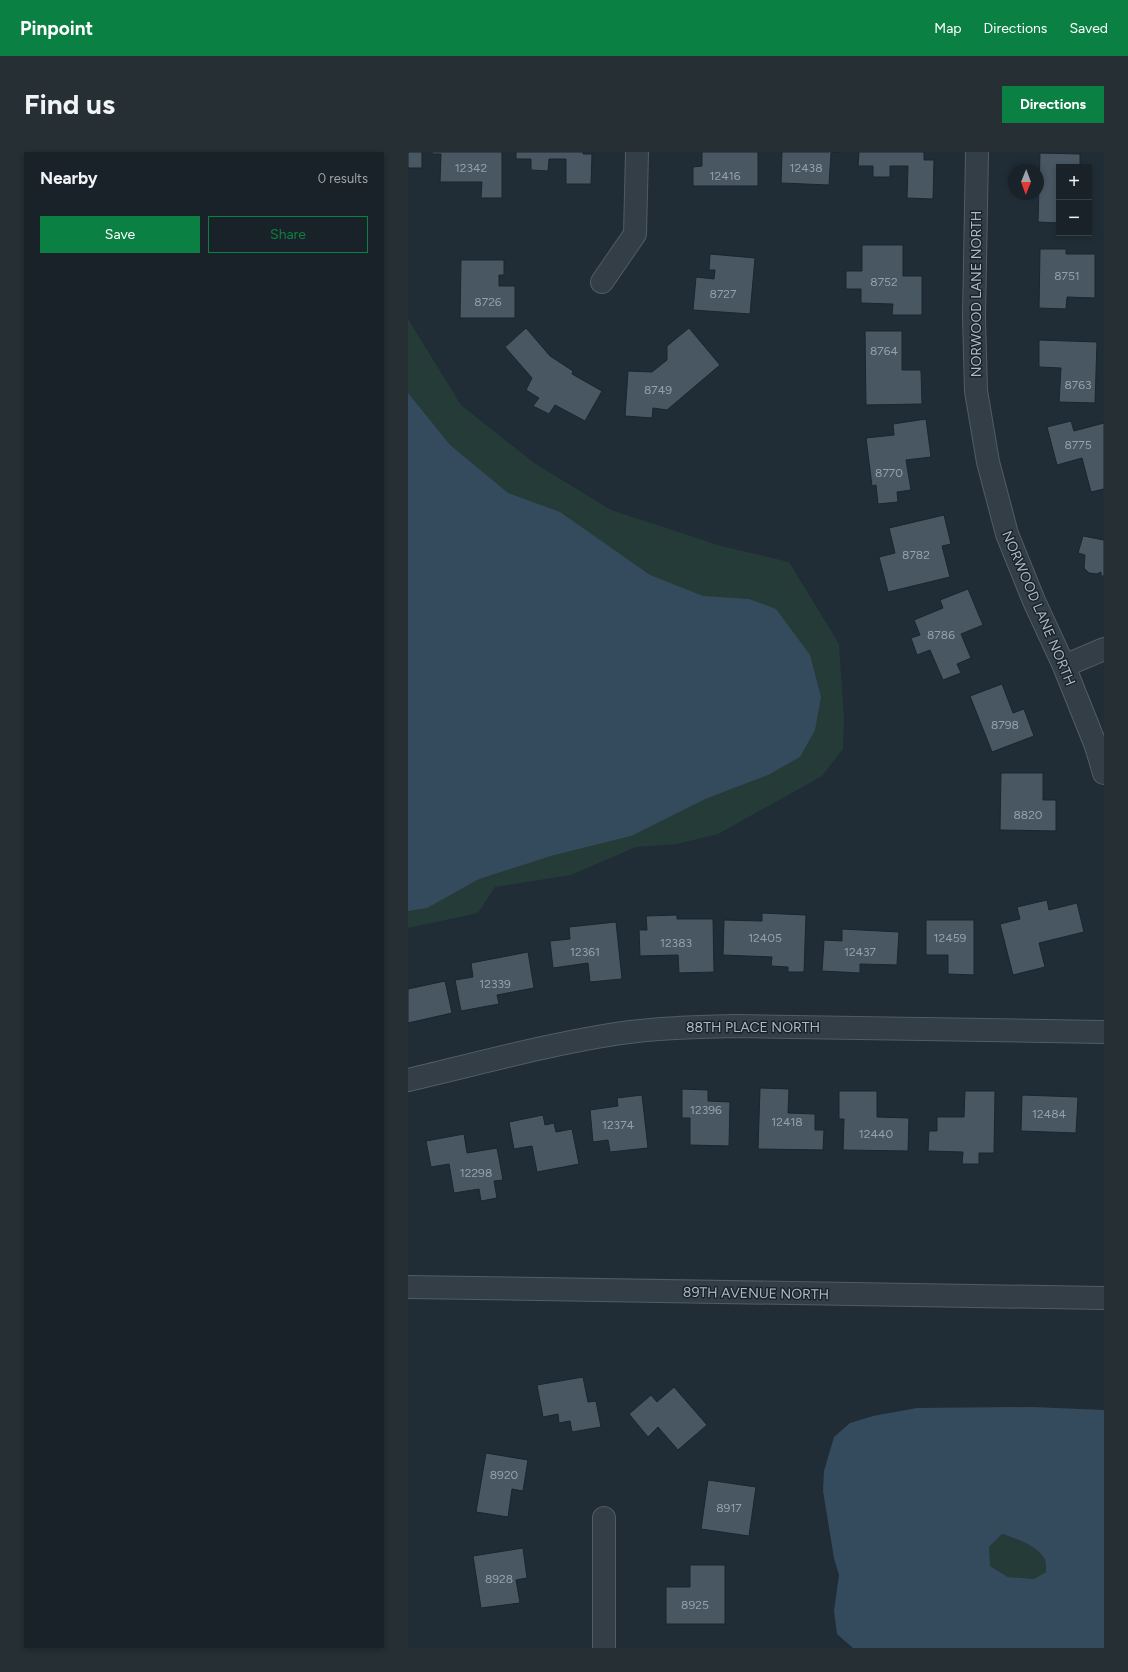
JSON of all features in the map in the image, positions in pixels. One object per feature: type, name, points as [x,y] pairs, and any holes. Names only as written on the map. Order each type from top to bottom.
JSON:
[{"type":"street","points":[[602,282],[635,234],[637,152]]},
{"type":"street","name":"NORWOOD LANE NORTH","points":[[977,152],[974,317],[976,391],[988,462],[1007,534],[1034,601],[1064,666],[1096,746],[1104,773]]},
{"type":"street","points":[[1064,666],[1104,649]]},
{"type":"street","name":"88TH PLACE NORTH","points":[[408,1080],[559,1045],[615,1034],[677,1027],[736,1026],[1104,1032]]},
{"type":"street","name":"89TH AVENUE NORTH","points":[[408,1287],[1104,1298]]},
{"type":"street","points":[[604,1518],[604,1648]]},
{"type":"green space","points":[[408,319],[461,405],[534,463],[611,510],[721,546],[789,562],[839,644],[844,719],[843,749],[822,776],[718,834],[677,844],[636,847],[571,875],[495,887],[478,913],[408,928]]},
{"type":"green space","points":[[1002,1534],[1026,1543],[1038,1551],[1045,1560],[1046,1572],[1034,1579],[1008,1577],[990,1566],[989,1547]]},
{"type":"water","points":[[408,393],[450,445],[508,493],[560,512],[650,575],[703,596],[749,599],[776,609],[810,655],[821,697],[815,730],[800,757],[768,775],[705,799],[631,836],[554,855],[479,879],[427,908],[408,911]]},
{"type":"water","points":[[1031,1407],[1104,1410],[1104,1648],[853,1648],[837,1634],[834,1611],[839,1575],[834,1558],[823,1491],[824,1471],[834,1437],[850,1423],[873,1416],[917,1408]],"holes":[[[1002,1534],[1020,1540],[1038,1551],[1045,1560],[1046,1572],[1034,1579],[1008,1577],[990,1566],[989,1547]]]},
{"type":"building","points":[[408,152],[422,152],[422,168],[408,168]]},
{"type":"building","points":[[432,152],[502,152],[502,198],[481,198],[482,182],[440,182],[441,154],[432,154]]},
{"type":"building","points":[[516,152],[583,152],[583,154],[592,154],[591,184],[566,184],[566,159],[549,159],[548,171],[531,170],[531,159],[516,159]]},
{"type":"building","points":[[702,152],[758,152],[758,186],[693,186],[693,167],[702,166]]},
{"type":"building","points":[[782,152],[839,152],[831,153],[829,185],[781,183]]},
{"type":"building","points":[[859,152],[924,152],[924,160],[934,160],[933,199],[907,198],[908,166],[890,166],[890,177],[873,177],[873,166],[858,166]]},
{"type":"building","points":[[1040,153],[1080,154],[1080,164],[1056,164],[1056,223],[1038,222],[1039,200],[1044,200],[1044,164],[1040,164]]},
{"type":"building","points":[[862,245],[903,245],[903,276],[922,276],[922,315],[892,315],[893,304],[861,303],[861,289],[846,289],[846,271],[862,271]]},
{"type":"building","points":[[1040,249],[1066,249],[1066,254],[1095,254],[1095,298],[1067,297],[1066,309],[1039,308]]},
{"type":"building","points":[[710,254],[755,258],[750,314],[693,310],[696,277],[714,279],[715,270],[709,270]]},
{"type":"building","points":[[461,260],[504,260],[504,275],[499,275],[499,286],[515,286],[515,318],[460,318]]},
{"type":"building","points":[[526,328],[550,356],[573,371],[572,374],[602,391],[585,421],[555,405],[549,414],[533,406],[539,398],[526,390],[532,378],[505,347]]},
{"type":"building","points":[[689,328],[720,365],[667,410],[653,408],[652,418],[625,416],[628,371],[652,372],[667,360],[667,346]]},
{"type":"building","points":[[865,331],[902,331],[902,370],[921,370],[922,404],[866,405]]},
{"type":"building","points":[[1039,340],[1097,342],[1095,403],[1059,402],[1061,368],[1039,367]]},
{"type":"building","points":[[926,419],[931,457],[906,460],[911,490],[897,492],[898,502],[878,504],[876,485],[872,486],[866,438],[894,435],[893,424]]},
{"type":"building","points":[[1071,421],[1074,431],[1104,423],[1104,489],[1091,492],[1082,458],[1057,465],[1047,427]]},
{"type":"building","points":[[944,515],[951,544],[942,546],[950,577],[888,592],[879,557],[895,553],[889,528]]},
{"type":"building","points":[[1083,536],[1104,540],[1104,576],[1101,576],[1101,572],[1097,574],[1089,573],[1084,568],[1085,555],[1078,553]]},
{"type":"building","points":[[968,589],[983,625],[961,634],[971,658],[957,664],[961,673],[943,680],[930,650],[917,655],[911,638],[920,635],[914,620],[943,608],[940,600]]},
{"type":"building","points":[[1002,684],[1013,713],[1024,709],[1034,736],[992,752],[970,696]]},
{"type":"building","points":[[1001,773],[1043,773],[1043,800],[1056,800],[1056,831],[1000,830]]},
{"type":"building","points":[[1047,900],[1049,910],[1077,903],[1084,932],[1039,943],[1045,967],[1013,975],[1000,924],[1020,919],[1017,907]]},
{"type":"building","points":[[762,913],[806,915],[804,972],[788,972],[788,967],[771,966],[772,957],[723,955],[724,920],[762,921]]},
{"type":"building","points":[[677,915],[677,919],[713,919],[714,972],[679,973],[678,955],[640,956],[639,930],[647,930],[646,916]]},
{"type":"building","points":[[926,920],[974,920],[974,975],[948,974],[948,955],[926,955]]},
{"type":"building","points":[[616,922],[622,979],[590,982],[588,963],[553,968],[550,941],[570,939],[569,927]]},
{"type":"building","points":[[842,929],[899,932],[897,965],[860,964],[860,973],[822,971],[824,940],[842,941]]},
{"type":"building","points":[[528,952],[534,988],[497,995],[499,1004],[461,1011],[455,980],[473,977],[471,963]]},
{"type":"building","points":[[445,981],[452,1013],[408,1023],[408,989]]},
{"type":"building","points":[[760,1088],[789,1089],[788,1113],[815,1114],[815,1130],[824,1130],[823,1150],[758,1149]]},
{"type":"building","points":[[682,1089],[708,1090],[708,1101],[730,1102],[729,1146],[690,1145],[690,1118],[682,1118]]},
{"type":"building","points":[[839,1091],[877,1091],[877,1117],[909,1118],[908,1151],[843,1150],[844,1119],[839,1119]]},
{"type":"building","points":[[965,1091],[995,1091],[994,1153],[979,1153],[979,1164],[962,1164],[963,1152],[928,1151],[929,1131],[937,1131],[937,1117],[964,1117]]},
{"type":"building","points":[[642,1095],[648,1148],[610,1152],[608,1140],[593,1142],[590,1110],[618,1106],[617,1098]]},
{"type":"building","points":[[1022,1095],[1078,1097],[1076,1133],[1021,1131]]},
{"type":"building","points":[[543,1115],[545,1125],[554,1123],[556,1132],[572,1129],[579,1164],[537,1172],[532,1146],[514,1149],[509,1122]]},
{"type":"building","points":[[464,1134],[467,1153],[497,1148],[503,1180],[494,1181],[497,1198],[481,1201],[479,1189],[454,1193],[449,1164],[431,1167],[426,1141]]},
{"type":"building","points":[[583,1377],[588,1402],[596,1401],[601,1427],[572,1432],[570,1421],[559,1423],[558,1414],[543,1417],[537,1385]]},
{"type":"building","points":[[674,1387],[707,1425],[678,1450],[658,1427],[648,1437],[629,1414],[651,1395],[657,1402]]},
{"type":"building","points":[[486,1453],[528,1460],[523,1491],[512,1489],[508,1517],[476,1512]]},
{"type":"building","points":[[708,1480],[756,1487],[749,1536],[701,1529]]},
{"type":"building","points":[[523,1548],[527,1578],[516,1580],[520,1603],[481,1608],[473,1556]]},
{"type":"building","points":[[690,1565],[725,1565],[725,1624],[666,1624],[666,1587],[690,1587]]}]
